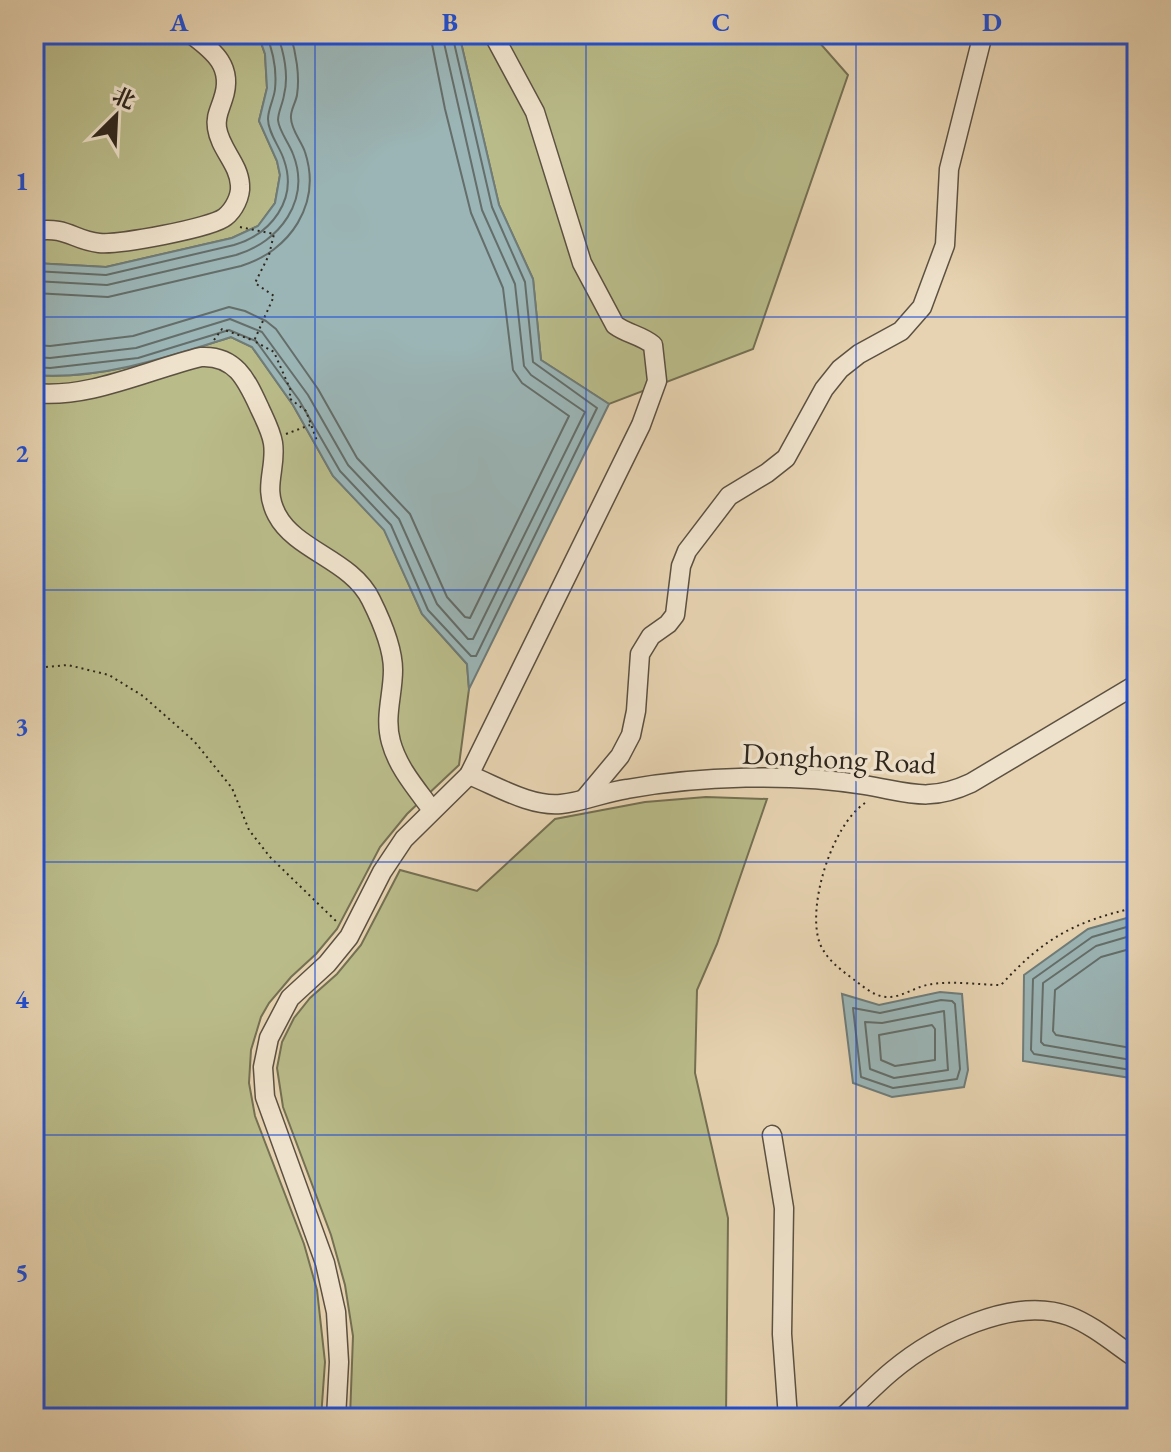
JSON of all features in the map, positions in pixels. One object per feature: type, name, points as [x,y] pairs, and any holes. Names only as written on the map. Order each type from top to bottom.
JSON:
[{"type":"street","points":[[34,231],[59,230],[85,240],[113,243],[208,225],[225,218],[236,205],[241,187],[237,170],[217,129],[226,75],[215,51],[191,34]]},
{"type":"street","points":[[336,1418],[339,1362],[331,1287],[317,1240],[269,1112],[263,1067],[269,1038],[281,1010],[349,937],[392,855],[469,775],[641,425],[657,381],[653,345],[642,336],[623,331],[615,325],[582,263],[535,112],[493,34]]},
{"type":"street","points":[[585,798],[620,756],[631,735],[640,654],[651,636],[675,615],[681,566],[687,551],[729,496],[786,458],[824,389],[840,369],[859,354],[901,331],[922,307],[945,245],[949,169],[983,34]]},
{"type":"street","points":[[34,393],[71,393],[92,389],[201,357],[218,358],[240,371],[272,439],[274,455],[269,484],[277,517],[288,530],[357,580],[370,598],[391,652],[393,670],[387,714],[390,740],[405,775],[432,810]]},
{"type":"street","name":"Donghong Road","points":[[469,775],[535,802],[561,804],[652,785],[734,779],[829,781],[919,796],[952,791],[1137,684]]},
{"type":"street","points":[[772,1135],[784,1208],[782,1334],[788,1418]]},
{"type":"street","points":[[842,1418],[893,1370],[942,1338],[996,1315],[1039,1310],[1069,1316],[1137,1359]]},
{"type":"path","points":[[225,218],[241,227],[274,234],[269,255],[255,283],[274,296],[254,341]]},
{"type":"path","points":[[201,357],[222,329],[274,352],[291,391],[289,398],[306,411],[317,441]]},
{"type":"path","points":[[272,439],[311,425]]},
{"type":"path","points":[[34,668],[68,665],[109,675],[143,696],[194,741],[232,788],[249,830],[270,857],[332,916],[349,937]]},
{"type":"path","points":[[886,790],[857,809],[837,836],[815,910],[821,947],[831,962],[872,993],[886,997],[927,985],[1001,985],[1028,956],[1060,933],[1096,916],[1137,907]]},
{"type":"green space","points":[[34,34],[258,34],[265,54],[267,88],[259,121],[280,175],[275,203],[258,226],[232,238],[106,267],[34,263]]},
{"type":"green space","points":[[459,34],[812,34],[848,75],[753,349],[609,404],[541,360],[533,279],[499,205]]},
{"type":"green space","points":[[231,337],[252,347],[293,405],[333,476],[384,529],[422,614],[467,664],[469,689],[459,765],[407,814],[380,847],[337,929],[269,1003],[261,1017],[251,1050],[249,1083],[255,1116],[304,1244],[317,1290],[325,1362],[321,1418],[34,1418],[34,375],[59,376],[109,370],[159,359]]},
{"type":"green space","points":[[706,797],[767,799],[717,944],[697,990],[695,1073],[728,1218],[726,1418],[350,1418],[353,1336],[345,1285],[331,1235],[283,1107],[277,1068],[282,1042],[294,1018],[361,945],[400,870],[477,891],[555,819],[645,802]]},
{"type":"water","points":[[258,34],[459,34],[499,205],[533,279],[541,360],[609,404],[469,689],[467,664],[422,614],[384,530],[333,476],[293,405],[252,347],[231,337],[159,359],[109,370],[59,376],[34,375],[34,263],[106,267],[232,238],[258,226],[275,203],[280,175],[259,121],[267,88],[265,54]]},
{"type":"water","points":[[1137,915],[1137,1079],[1023,1061],[1024,975],[1088,929]]},
{"type":"water","points":[[940,992],[962,994],[968,1070],[964,1087],[892,1097],[853,1083],[842,994],[879,1005]]}]
